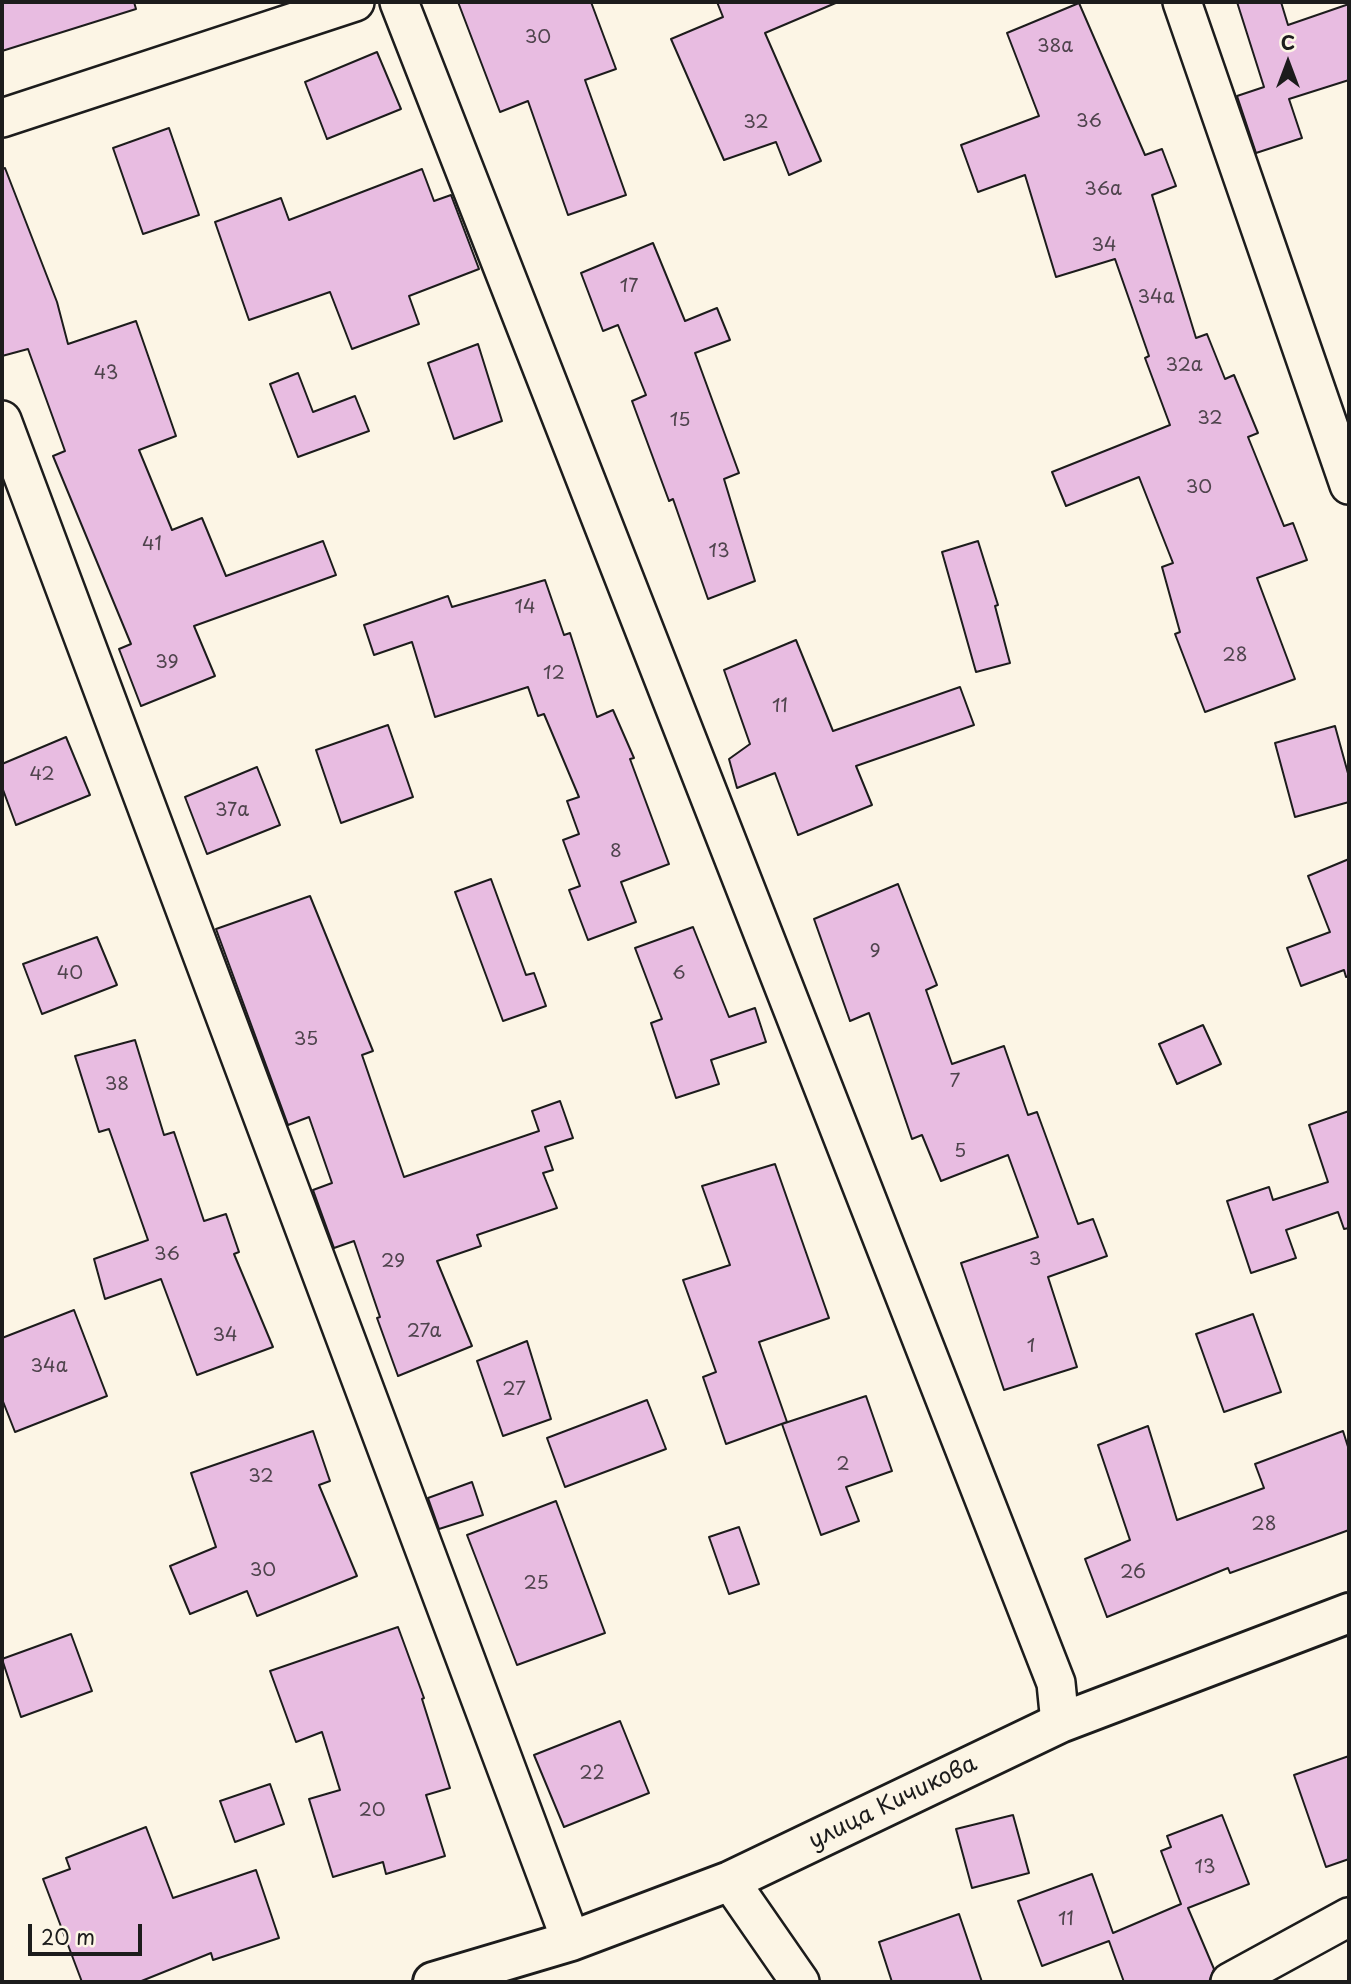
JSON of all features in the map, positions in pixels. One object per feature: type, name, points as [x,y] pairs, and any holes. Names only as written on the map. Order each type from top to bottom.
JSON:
[{"type":"street","points":[[2,118],[355,2]]},
{"type":"street","points":[[399,2],[1056,1683],[1060,1723]]},
{"type":"street","points":[[1182,2],[1349,485]]},
{"type":"street","points":[[2,420],[571,1941]]},
{"type":"street","name":"улица Кичикова","points":[[433,1982],[571,1941],[730,1881],[1060,1723],[1349,1613]]},
{"type":"street","points":[[730,1881],[800,1982]]},
{"type":"street","points":[[1230,1982],[1349,1917]]},
{"type":"building","points":[[2,2],[134,2],[136,9],[2,51]]},
{"type":"building","points":[[458,2],[591,2],[616,69],[585,80],[626,195],[568,215],[528,101],[500,112]]},
{"type":"building","points":[[717,2],[838,2],[765,33],[821,161],[789,175],[776,142],[724,160],[671,39],[723,17]]},
{"type":"building","points":[[1237,2],[1281,2],[1288,25],[1349,4],[1349,80],[1289,99],[1302,138],[1256,153],[1237,96],[1264,87]]},
{"type":"building","points":[[1079,3],[1145,155],[1162,149],[1176,186],[1152,195],[1196,338],[1207,334],[1225,379],[1234,375],[1258,433],[1248,437],[1284,526],[1293,523],[1307,560],[1257,578],[1295,679],[1205,712],[1175,634],[1180,632],[1162,567],[1173,563],[1139,477],[1066,506],[1052,472],[1170,425],[1145,358],[1149,356],[1115,259],[1056,277],[1025,175],[978,192],[961,145],[1039,116],[1007,33]]},
{"type":"building","points":[[377,52],[401,109],[327,139],[305,82]]},
{"type":"building","points":[[169,128],[199,215],[143,234],[113,148]]},
{"type":"building","points":[[5,168],[57,302],[68,344],[136,321],[176,436],[139,450],[172,530],[202,518],[226,576],[323,541],[336,575],[194,626],[215,676],[141,706],[119,649],[131,644],[53,456],[65,451],[28,349],[2,356],[2,169]]},
{"type":"building","points":[[422,169],[434,201],[451,195],[479,269],[409,296],[419,324],[352,349],[330,292],[249,320],[215,222],[281,198],[289,220]]},
{"type":"building","points":[[653,243],[685,321],[717,308],[730,340],[695,353],[739,473],[724,479],[755,581],[708,599],[673,499],[669,501],[632,401],[646,395],[618,325],[603,331],[581,273]]},
{"type":"building","points":[[478,344],[502,421],[454,439],[428,363]]},
{"type":"building","points":[[298,373],[313,412],[355,396],[369,431],[298,457],[270,384]]},
{"type":"building","points":[[978,541],[998,605],[995,606],[1010,663],[976,672],[942,552]]},
{"type":"building","points":[[545,580],[564,635],[570,633],[597,717],[613,710],[634,758],[630,759],[669,864],[621,882],[636,922],[588,940],[569,890],[580,886],[563,840],[579,834],[567,801],[579,797],[544,714],[538,716],[528,687],[435,717],[412,642],[374,655],[364,625],[448,596],[452,607]]},
{"type":"building","points":[[796,640],[833,731],[960,687],[974,725],[856,766],[872,805],[798,835],[775,773],[737,788],[729,759],[750,744],[724,670]]},
{"type":"building","points":[[388,725],[413,797],[341,823],[316,750]]},
{"type":"building","points":[[1335,726],[1349,777],[1349,802],[1295,817],[1275,743]]},
{"type":"building","points":[[66,737],[90,795],[16,825],[2,787],[2,764]]},
{"type":"building","points":[[257,767],[280,825],[207,854],[185,797]]},
{"type":"building","points":[[1349,859],[1349,976],[1346,977],[1344,970],[1301,986],[1287,948],[1330,932],[1308,876]]},
{"type":"building","points":[[491,879],[526,975],[534,973],[546,1006],[503,1021],[455,892]]},
{"type":"building","points":[[898,884],[937,985],[926,990],[952,1064],[1004,1046],[1028,1115],[1037,1112],[1078,1224],[1093,1219],[1107,1256],[1048,1277],[1077,1367],[1004,1390],[961,1263],[1038,1237],[1008,1155],[941,1181],[922,1135],[912,1139],[869,1013],[850,1021],[814,919]]},
{"type":"building","points":[[310,896],[373,1051],[362,1055],[404,1177],[539,1131],[532,1111],[560,1101],[573,1138],[545,1147],[553,1170],[543,1173],[557,1208],[477,1235],[481,1246],[437,1261],[472,1346],[398,1376],[354,1241],[334,1248],[313,1190],[332,1183],[309,1117],[288,1125],[216,929]]},
{"type":"building","points":[[693,927],[729,1017],[755,1008],[766,1042],[711,1060],[719,1084],[676,1098],[651,1023],[662,1019],[635,948]]},
{"type":"building","points":[[97,937],[117,985],[42,1014],[23,964]]},
{"type":"building","points":[[1203,1025],[1221,1064],[1177,1084],[1159,1044]]},
{"type":"building","points":[[135,1040],[164,1135],[174,1132],[204,1221],[226,1214],[239,1252],[234,1254],[273,1347],[197,1375],[161,1279],[105,1299],[94,1259],[148,1240],[109,1129],[99,1132],[75,1056]]},
{"type":"building","points":[[1349,1111],[1349,1228],[1344,1229],[1338,1212],[1286,1230],[1296,1258],[1251,1273],[1227,1201],[1269,1187],[1273,1200],[1328,1182],[1309,1125]]},
{"type":"building","points":[[775,1164],[829,1318],[759,1342],[787,1422],[726,1444],[703,1377],[716,1372],[683,1280],[730,1265],[702,1186]]},
{"type":"building","points":[[74,1310],[107,1396],[15,1432],[2,1399],[2,1338]]},
{"type":"building","points":[[1253,1314],[1281,1392],[1224,1412],[1196,1334]]},
{"type":"building","points":[[527,1341],[551,1419],[503,1436],[477,1361]]},
{"type":"building","points":[[866,1396],[892,1471],[846,1487],[859,1521],[821,1535],[782,1424]]},
{"type":"building","points":[[647,1400],[666,1449],[565,1487],[547,1438]]},
{"type":"building","points":[[1148,1426],[1177,1520],[1264,1488],[1255,1464],[1343,1431],[1349,1450],[1349,1530],[1230,1573],[1228,1568],[1107,1617],[1085,1559],[1130,1540],[1098,1445]]},
{"type":"building","points":[[313,1431],[330,1481],[319,1485],[357,1576],[257,1616],[247,1591],[190,1614],[170,1566],[216,1547],[191,1473]]},
{"type":"building","points":[[472,1482],[483,1515],[439,1529],[428,1498]]},
{"type":"building","points":[[556,1501],[605,1633],[517,1665],[467,1535]]},
{"type":"building","points":[[739,1527],[759,1584],[729,1594],[709,1537]]},
{"type":"building","points":[[398,1627],[424,1698],[422,1699],[450,1788],[426,1795],[445,1856],[386,1874],[383,1862],[333,1877],[309,1799],[340,1790],[322,1732],[296,1742],[270,1671]]},
{"type":"building","points":[[71,1634],[92,1691],[21,1717],[2,1659]]},
{"type":"building","points":[[620,1721],[649,1793],[564,1827],[534,1755]]},
{"type":"building","points":[[1349,1756],[1349,1859],[1326,1867],[1294,1775]]},
{"type":"building","points":[[270,1784],[284,1824],[235,1842],[220,1801]]},
{"type":"building","points":[[1013,1815],[1029,1873],[972,1888],[956,1829]]},
{"type":"building","points":[[1222,1815],[1249,1884],[1188,1908],[1214,1969],[1209,1982],[1124,1982],[1109,1941],[1042,1966],[1018,1901],[1092,1874],[1113,1933],[1181,1904],[1161,1851],[1171,1847],[1167,1836]]},
{"type":"building","points":[[146,1827],[173,1898],[256,1870],[279,1938],[213,1960],[211,1953],[139,1982],[82,1982],[43,1879],[70,1869],[66,1858]]},
{"type":"building","points":[[959,1914],[982,1982],[892,1982],[879,1942]]}]
